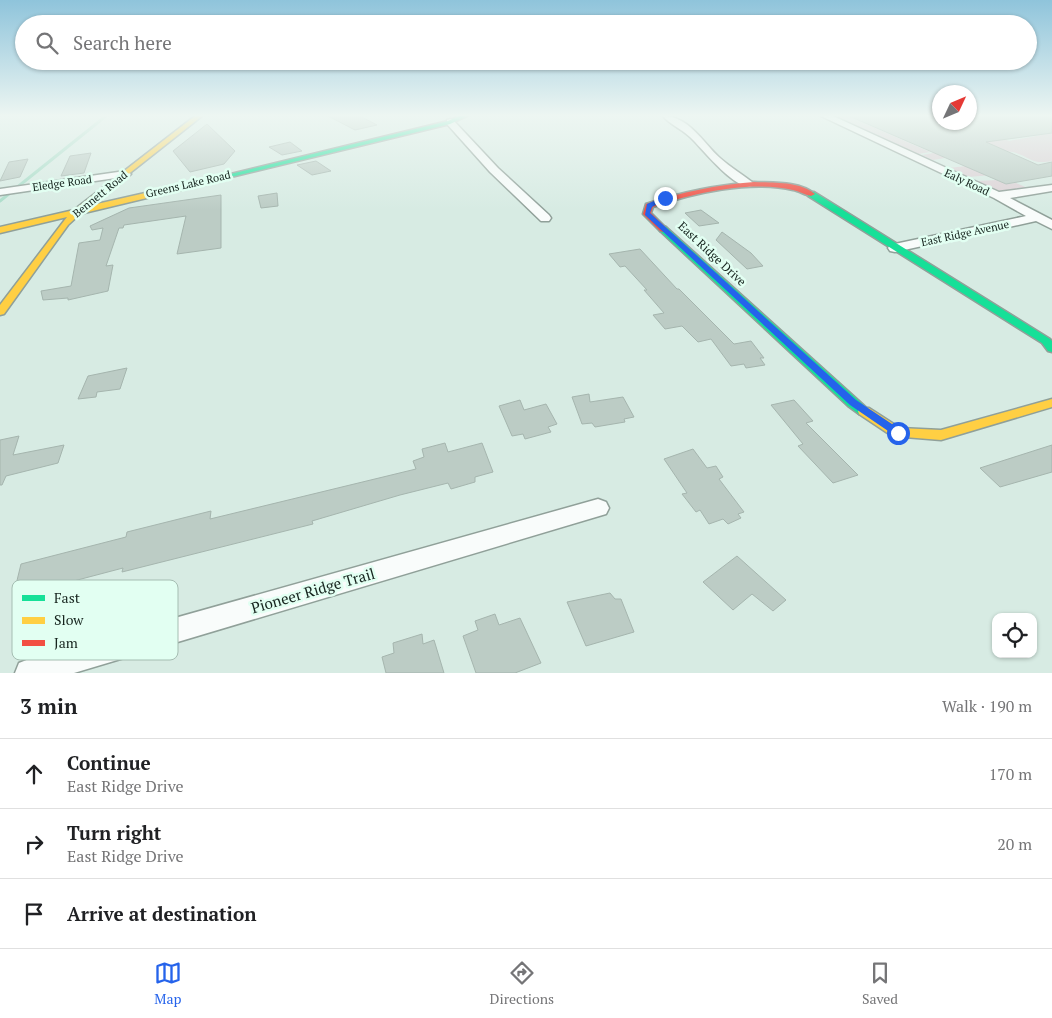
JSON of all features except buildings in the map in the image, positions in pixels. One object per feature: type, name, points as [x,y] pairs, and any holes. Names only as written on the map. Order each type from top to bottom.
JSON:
[{"type":"street","name":"Bennett Road","points":[[0,312],[65,223],[80,209],[159,147]]},
{"type":"street","name":"Greens Lake Road","points":[[0,230],[80,209],[342,147]]},
{"type":"street","points":[[473,147],[494,170],[545,218]]},
{"type":"street","points":[[705,147],[716,160],[748,184]]},
{"type":"street","name":"Ealy Road","points":[[894,147],[998,196],[1052,226]]},
{"type":"street","name":"Eledge Road","points":[[4,191],[125,174]]},
{"type":"street","name":"East Ridge Drive","points":[[1052,348],[1046,341],[803,189],[784,185],[748,184],[665,198],[649,206],[647,214],[853,403],[898,433],[940,435],[1052,403]]},
{"type":"street","points":[[998,196],[1052,188]]},
{"type":"street","name":"East Ridge Avenue","points":[[895,248],[1035,218]]},
{"type":"street","name":"Pioneer Ridge Trail","points":[[178,630],[598,508]]},
{"type":"street","name":"Pioneer Ridge Trail","points":[[28,673],[73,660]]},
{"type":"shaded area","points":[[904,147],[920,147],[930,152],[918,154]]},
{"type":"shaded area","points":[[966,147],[1052,147],[1052,161],[1045,162],[1031,160],[1013,152],[992,151],[1002,148],[982,152],[992,175],[968,177],[948,168],[977,165],[957,156],[933,160],[922,155]]},
{"type":"shaded area","points":[[997,180],[1006,184],[1016,183],[1030,189],[1002,193],[976,181]]},
{"type":"waterway","points":[[0,201],[67,147]]},
{"type":"traffic: fast","points":[[198,183],[345,147]]},
{"type":"traffic: fast","points":[[811,194],[1046,341],[1052,348]]},
{"type":"traffic: fast","points":[[663,229],[864,411]]},
{"type":"traffic: slow","points":[[0,312],[65,223],[159,147]]},
{"type":"traffic: slow","points":[[0,230],[198,183]]},
{"type":"traffic: slow","points":[[864,411],[897,433],[941,435],[1052,403]]},
{"type":"traffic: jam","points":[[663,229],[647,214],[649,206],[684,195],[707,190],[754,185],[777,185],[796,188],[811,194]]},
{"type":"route","points":[[665,198],[649,206],[647,214],[853,403],[898,433]]}]
